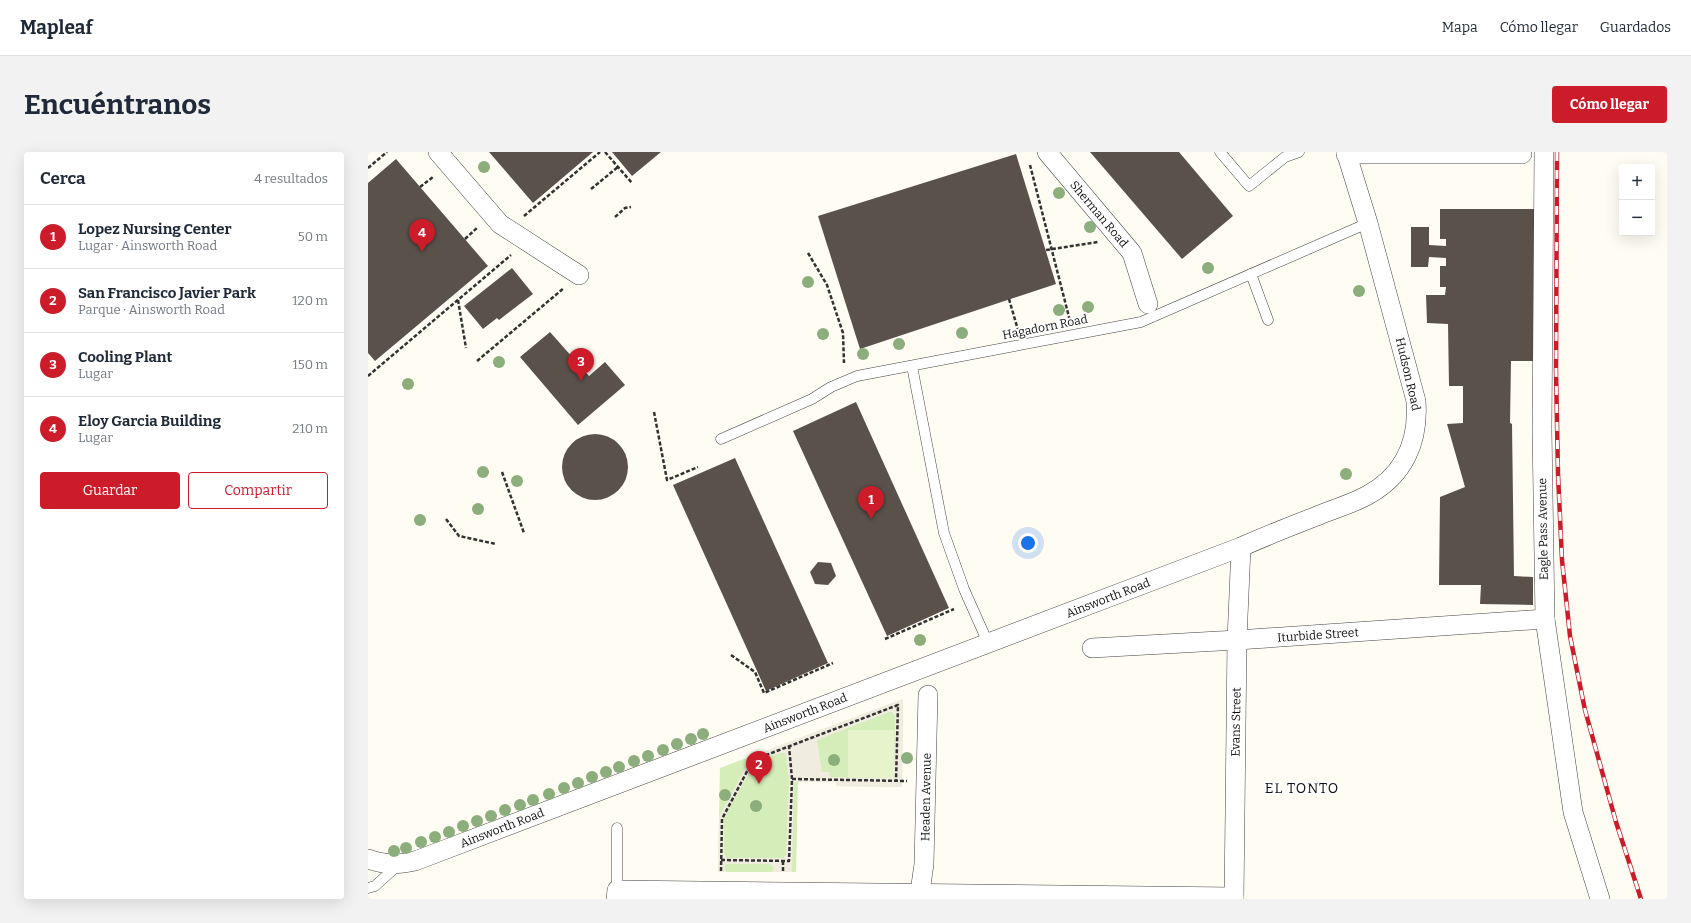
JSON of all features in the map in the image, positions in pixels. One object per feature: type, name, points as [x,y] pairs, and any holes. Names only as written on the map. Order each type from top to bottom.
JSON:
[{"type":"street","points":[[438,152],[500,224],[527,242],[573,280]]},
{"type":"street","name":"Sherman Road","points":[[1047,152],[1132,253],[1148,304]]},
{"type":"street","name":"Eagle Pass Avenue","points":[[1544,152],[1542,430],[1545,618],[1573,812],[1600,899]]},
{"type":"street","points":[[1346,153],[1522,154]]},
{"type":"street","name":"Hudson Road","points":[[1241,547],[1367,496],[1387,482],[1400,467],[1404,462],[1413,440],[1417,419],[1416,401],[1368,223],[1346,153]]},
{"type":"street","name":"Evans Street","points":[[1234,898],[1237,640],[1241,547]]},
{"type":"street","name":"Ainsworth Road","points":[[368,859],[382,864],[398,865],[415,861],[1241,547]]},
{"type":"street","name":"Iturbide Street","points":[[1092,648],[1237,640],[1545,618]]},
{"type":"street","name":"Headen Avenue","points":[[919,896],[924,864],[928,695]]},
{"type":"street","points":[[617,894],[1234,898]]},
{"type":"lane","points":[[1220,152],[1249,186],[1285,157],[1299,152]]},
{"type":"lane","name":"Hagadorn Road","points":[[722,439],[812,399],[831,387],[852,378],[1141,322],[1368,223]]},
{"type":"lane","points":[[1250,274],[1268,320]]},
{"type":"lane","points":[[912,366],[944,533],[964,589],[988,644]]},
{"type":"lane","points":[[617,828],[617,894]]},
{"type":"lane","points":[[368,888],[375,886],[398,865]]},
{"type":"path","points":[[368,168],[387,152]]},
{"type":"path","points":[[508,230],[600,152]]},
{"type":"path","points":[[605,152],[632,183]]},
{"type":"path","points":[[1029,160],[1070,321]]},
{"type":"path","points":[[591,189],[618,167]]},
{"type":"path","points":[[614,217],[625,208],[631,207]]},
{"type":"path","points":[[1046,250],[1120,239]]},
{"type":"path","points":[[368,376],[527,242]]},
{"type":"path","points":[[808,253],[828,285],[843,333],[844,363]]},
{"type":"path","points":[[477,361],[573,280]]},
{"type":"path","points":[[1010,299],[1016,318],[1018,331]]},
{"type":"path","points":[[458,300],[466,348]]},
{"type":"path","points":[[654,412],[667,480],[698,467]]},
{"type":"path","points":[[502,472],[524,533]]},
{"type":"path","points":[[446,519],[459,536],[496,544]]},
{"type":"path","points":[[885,639],[954,609]]},
{"type":"path","points":[[731,655],[754,672],[764,693],[833,663]]},
{"type":"path","points":[[721,875],[722,818],[753,760],[898,705],[896,781]]},
{"type":"path","points":[[722,860],[789,861],[792,779],[788,746]]},
{"type":"path","points":[[792,779],[911,781]]},
{"type":"path","points":[[783,861],[783,876]]},
{"type":"green space","points":[[903,699],[902,787],[836,786],[836,782],[798,782],[796,872],[718,872],[720,768]]},
{"type":"green space","points":[[848,730],[894,730],[894,778],[848,777]]},
{"type":"shaded area","points":[[903,699],[902,787],[836,786],[836,782],[794,782],[792,872],[772,872],[774,868],[770,864],[725,864],[725,870],[727,872],[718,872],[719,817],[752,756]],"holes":[[[892,712],[895,716],[894,778],[830,777],[829,772],[822,772],[817,740]],[[784,753],[786,755],[789,781],[786,855],[783,858],[727,858],[724,854],[724,818],[755,762]]]},
{"type":"building","points":[[489,152],[593,152],[533,203]]},
{"type":"building","points":[[612,152],[661,152],[632,176]]},
{"type":"building","points":[[1090,152],[1179,152],[1233,216],[1182,259]]},
{"type":"building","points":[[1016,154],[1056,284],[860,349],[818,216]]},
{"type":"building","points":[[396,159],[488,266],[375,361],[368,353],[368,183]]},
{"type":"building","points":[[1440,209],[1535,209],[1534,361],[1511,361],[1510,423],[1512,424],[1514,576],[1533,577],[1533,605],[1480,604],[1481,585],[1439,585],[1440,497],[1465,487],[1447,424],[1463,423],[1463,386],[1449,386],[1448,324],[1427,323],[1426,295],[1445,295],[1446,287],[1440,287],[1440,266],[1446,266],[1446,258],[1429,257],[1428,267],[1411,267],[1411,227],[1429,227],[1429,245],[1446,246],[1446,239],[1440,239]]},
{"type":"building","points":[[512,268],[533,294],[499,320],[497,318],[483,329],[464,306]]},
{"type":"building","points":[[550,332],[589,376],[605,362],[625,385],[578,425],[520,357]]},
{"type":"building","points":[[856,402],[949,608],[887,636],[793,431]]},
{"type":"building","points":[[595,434],[608,437],[618,444],[625,454],[628,467],[625,480],[618,490],[608,497],[595,500],[582,497],[572,490],[565,480],[562,467],[565,454],[572,444],[582,437]]},
{"type":"building","points":[[735,458],[828,663],[766,691],[673,485]]},
{"type":"building","points":[[818,562],[831,563],[836,576],[828,585],[815,584],[810,572]]},
{"type":"railway","points":[[1557,152],[1556,371],[1558,474],[1562,560],[1570,636],[1585,710],[1616,822],[1641,899]]},
{"type":"place","name":"Eloy Garcia Building","points":[[422,252]]},
{"type":"place","name":"Cooling Plant","points":[[581,381]]},
{"type":"place","name":"Lopez Nursing Center","points":[[871,519]]},
{"type":"place","name":"San Francisco Javier Park","points":[[759,784]]},
{"type":"district","name":"EL TONTO","points":[[1302,788]]}]
